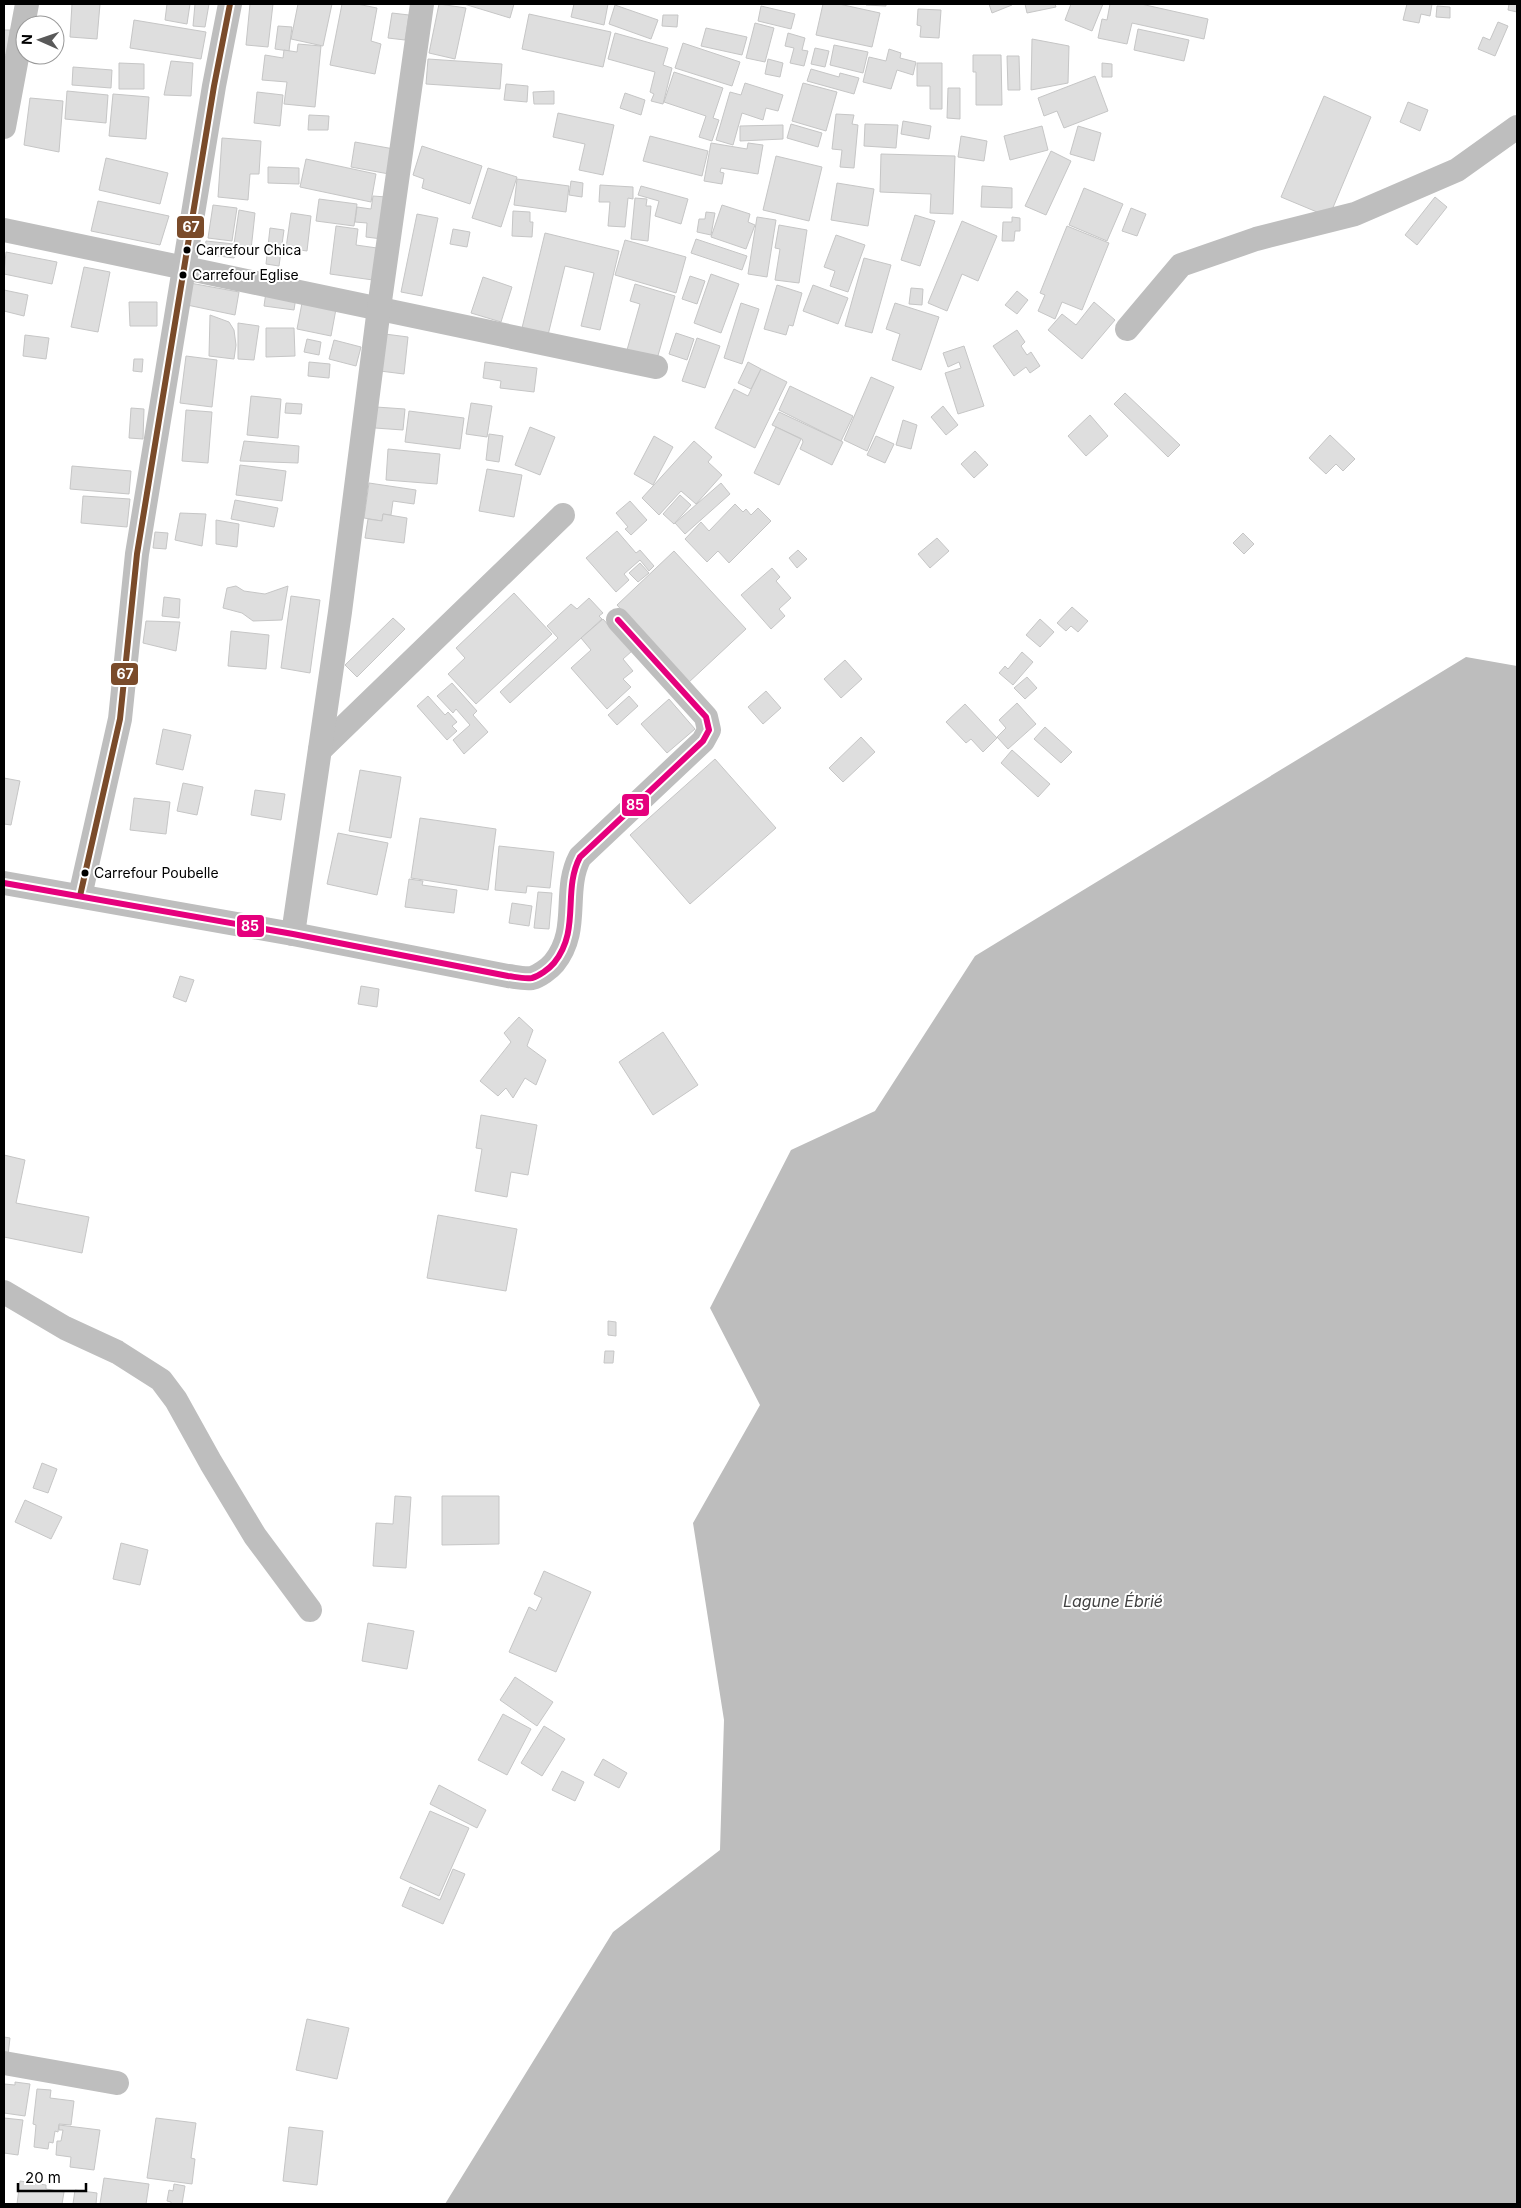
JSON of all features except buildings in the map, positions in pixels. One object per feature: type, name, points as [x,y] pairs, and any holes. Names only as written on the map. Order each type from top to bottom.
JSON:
[{"type":"street","points":[[4,127],[27,4]]},
{"type":"street","points":[[80,896],[120,719],[137,554],[168,372],[183,267],[230,4]]},
{"type":"street","points":[[294,934],[340,612],[379,308],[422,4]]},
{"type":"street","points":[[1128,329],[1181,265],[1256,239],[1355,214],[1458,170],[1517,127]]},
{"type":"street","points":[[4,230],[656,367]]},
{"type":"street","points":[[320,750],[563,515]]},
{"type":"street","points":[[4,883],[294,934],[508,976],[533,978],[549,968],[563,952],[571,923],[574,869],[580,857],[703,741],[710,730],[706,717],[618,620]]},
{"type":"street","points":[[4,1292],[65,1328],[117,1352],[160,1380],[176,1400],[255,1536],[310,1610]]},
{"type":"street","points":[[4,2063],[116,2083]]},
{"type":"water","name":"Lagune Ébrié","points":[[1466,657],[1517,666],[1517,2204],[445,2204],[613,1932],[720,1850],[724,1720],[693,1523],[760,1405],[710,1308],[791,1150],[875,1111],[975,956]]},
{"type":"transit line","name":"67","points":[[80,896],[120,719],[137,554],[214,86],[230,4]]},
{"type":"transit line","name":"85","points":[[4,883],[293,934],[508,976],[535,977],[554,963],[567,937],[572,883],[580,857],[703,741],[709,730],[706,717],[618,620]]},
{"type":"place","name":"Carrefour Chica","points":[[187,250]]},
{"type":"place","name":"Carrefour Eglise","points":[[183,275]]},
{"type":"place","name":"Carrefour Poubelle","points":[[85,873]]}]
